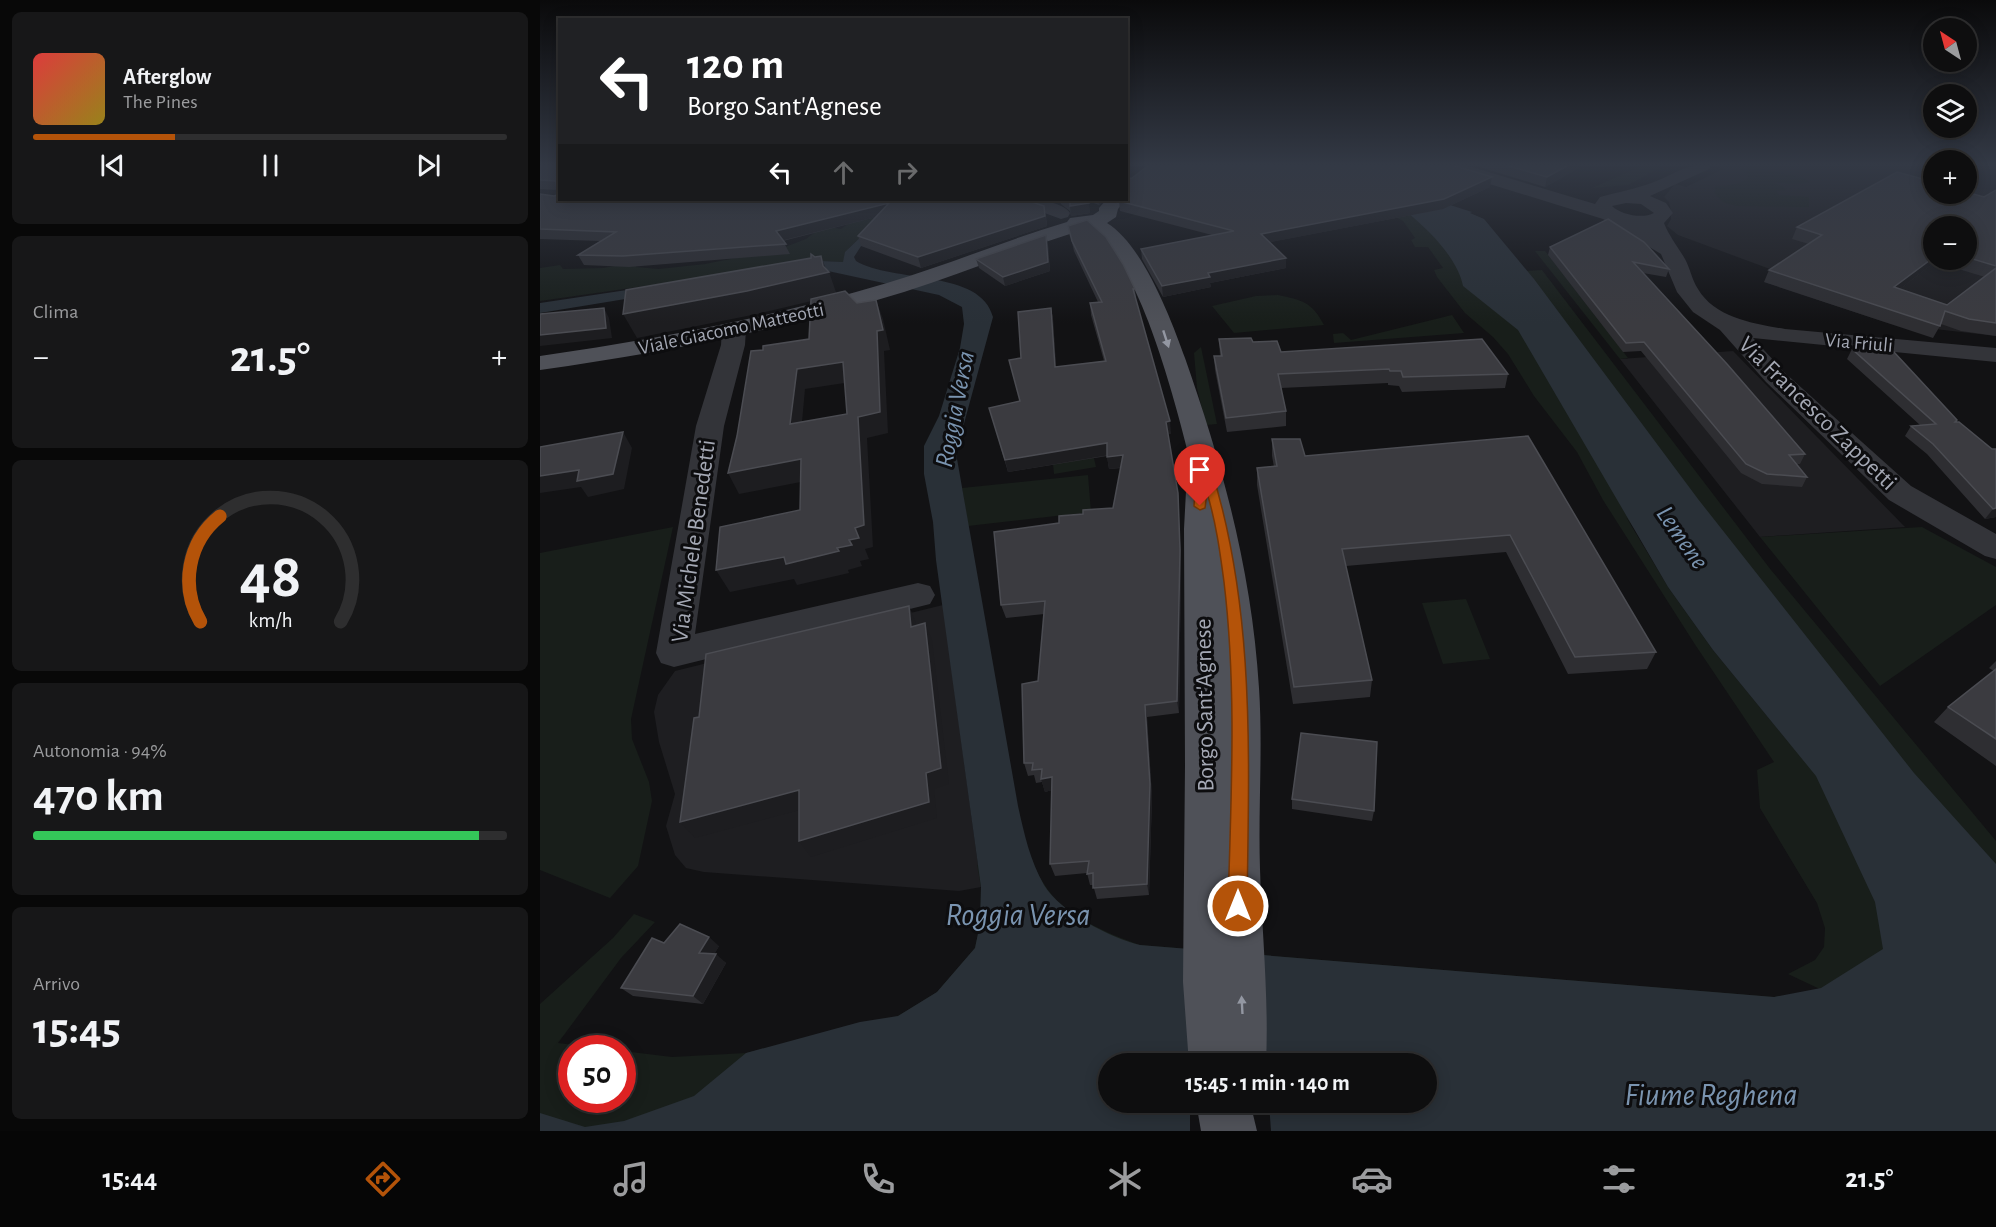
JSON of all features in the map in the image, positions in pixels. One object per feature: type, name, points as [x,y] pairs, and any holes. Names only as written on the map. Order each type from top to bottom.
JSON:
[{"type":"main road","name":"Viale Giacomo Matteotti","points":[[986,255],[1057,218]]},
{"type":"main road","points":[[1068,218],[1074,221],[1083,218]]},
{"type":"main road","name":"Viale Giacomo Matteotti","points":[[540,363],[624,351],[734,329],[897,287],[1085,218]]},
{"type":"main road","name":"Borgo Sant'Agnese","points":[[1103,218],[1100,225],[1110,234],[1141,281],[1159,317],[1187,397],[1217,502],[1225,543],[1235,618],[1241,713],[1222,908]]},
{"type":"main road","name":"Borgo Sant'Agnese","points":[[1203,459],[1201,568],[1207,843],[1222,908]]},
{"type":"main road","points":[[1214,1053],[1211,1039],[1222,908]]},
{"type":"main road","points":[[1222,908],[1243,1026],[1240,1053]]},
{"type":"main road","points":[[1226,1113],[1230,1131]]},
{"type":"main road","points":[[1230,1131],[1232,1113]]},
{"type":"street","points":[[1629,218],[1668,250]]},
{"type":"street","name":"Via Francesco Zappetti","points":[[1657,218],[1658,232],[1668,245],[1668,250],[1675,260],[1688,292],[1701,307],[1723,321],[1775,377],[1900,493],[1996,548]]},
{"type":"street","name":"Via Friuli","points":[[1723,321],[1751,331],[1785,336],[1996,355]]},
{"type":"street","name":"Via Michele Benedetti","points":[[734,329],[733,345],[710,426],[674,653],[918,595]]},
{"type":"street","name":"Borgo Sant'Agnese","points":[[1201,568],[1210,582],[1219,606],[1218,678],[1223,695],[1241,713],[1230,722],[1222,741],[1221,802],[1207,843]]},
{"type":"shaded area","points":[[861,218],[883,218],[849,248],[843,262],[821,261],[540,301],[540,268],[560,265],[563,269],[603,268],[638,262],[636,267],[659,269],[705,264],[761,253],[786,254],[785,247],[806,239],[823,226],[841,229]]},
{"type":"shaded area","points":[[1397,218],[1481,218],[1526,271],[1542,270],[1771,570],[1996,841],[1996,1131],[540,1131],[540,1004],[613,938],[634,914],[655,922],[621,958],[564,1035],[558,1035],[558,1113],[636,1113],[636,1053],[672,1057],[746,1053],[898,1016],[937,992],[975,948],[980,924],[981,887],[977,865],[1028,850],[1037,872],[1052,895],[1062,905],[1100,929],[1140,945],[1774,997],[1824,991],[1788,974],[1815,960],[1824,947],[1825,928],[1817,903],[1760,808],[1757,770],[1774,762],[1696,646],[1603,500],[1577,452],[1534,396],[1508,354],[1493,337],[1465,313],[1437,277],[1434,270],[1443,268],[1428,247],[1415,247],[1411,240],[1415,238],[1403,221]],"holes":[[[1626,517],[1790,744],[1713,650],[1668,587]]]},
{"type":"shaded area","points":[[1671,218],[1923,218],[1923,270],[1977,270],[1977,218],[1996,218],[1996,336],[1891,324],[1764,282],[1778,272],[1678,235],[1667,226]]},
{"type":"shaded area","points":[[1535,251],[1545,251],[1628,358],[1620,359]]},
{"type":"shaded area","points":[[1278,295],[1306,303],[1320,317],[1324,325],[1234,333],[1212,306],[1256,296]]},
{"type":"shaded area","points":[[1452,315],[1464,333],[1334,343],[1333,334],[1343,333],[1351,340]]},
{"type":"shaded area","points":[[1201,347],[1217,424],[1206,425],[1197,388],[1194,353]]},
{"type":"shaded area","points":[[1733,351],[1905,527],[1760,537],[1620,359]]},
{"type":"shaded area","points":[[1094,458],[1096,467],[1054,474],[1053,464]]},
{"type":"shaded area","points":[[1088,475],[1091,512],[968,526],[962,488]]},
{"type":"shaded area","points":[[673,527],[631,719],[632,739],[649,782],[652,801],[638,866],[610,898],[540,870],[540,553]]},
{"type":"shaded area","points":[[1922,527],[1996,567],[1996,605],[1880,686],[1760,537]]},
{"type":"shaded area","points":[[1466,599],[1490,659],[1443,664],[1422,603]]},
{"type":"shaded area","points":[[943,605],[981,887],[959,891],[704,872],[686,868],[675,855],[666,826],[675,794],[659,742],[654,712],[658,695],[675,671]]},
{"type":"water","points":[[1413,218],[1484,219],[1534,279],[1698,499],[1914,773],[1996,864],[1996,1131],[540,1131],[540,1113],[585,1127],[624,1121],[694,1096],[746,1053],[860,1022],[898,1016],[937,992],[975,948],[980,924],[981,887],[936,560],[933,522],[924,474],[924,446],[939,416],[960,348],[964,324],[962,307],[939,295],[809,269],[540,313],[540,303],[821,261],[843,262],[845,252],[867,231],[854,257],[856,261],[872,268],[934,279],[972,291],[985,302],[993,317],[956,453],[1025,837],[1044,885],[1062,905],[1074,914],[1101,930],[1140,945],[1774,997],[1821,988],[1883,949],[1875,902],[1816,776],[1713,650],[1668,587],[1518,330],[1463,286],[1449,256],[1433,236]]},
{"type":"pier","points":[[1190,1113],[1270,1113],[1271,1131],[1190,1131]]},
{"type":"building","points":[[540,218],[829,218],[776,231],[786,244],[623,256],[578,255],[616,232],[540,229]]},
{"type":"building","points":[[875,218],[1039,218],[918,257],[858,236]]},
{"type":"building","points":[[1183,218],[1346,218],[1261,234],[1286,258],[1208,273],[1210,277],[1162,286],[1141,249],[1234,231]]},
{"type":"building","points":[[1814,218],[1923,218],[1923,265],[1894,287],[1947,305],[1996,268],[1996,323],[1969,319],[1945,311],[1940,326],[1769,270],[1822,235],[1797,227]]},
{"type":"building","points":[[1977,218],[1996,218],[1996,266],[1977,260]]},
{"type":"building","points":[[1608,219],[1644,242],[1669,269],[1633,262],[1727,364],[1805,454],[1789,455],[1807,477],[1767,474],[1746,464],[1644,342],[1626,343],[1550,247]]},
{"type":"building","points":[[1087,220],[1106,237],[1135,289],[1133,289],[1170,421],[1166,422],[1178,493],[1180,550],[1177,701],[1145,705],[1150,784],[1147,884],[1093,888],[1093,873],[1087,874],[1089,861],[1050,864],[1052,777],[1041,779],[1042,769],[1032,770],[1033,763],[1024,763],[1022,684],[1038,681],[1045,601],[1001,605],[994,532],[1059,523],[1059,516],[1083,514],[1083,510],[1113,508],[1123,455],[1107,457],[1107,443],[1005,460],[989,408],[1020,401],[1009,360],[1021,358],[1018,312],[1051,308],[1055,367],[1106,361],[1090,303],[1102,302],[1072,241],[1068,226]]},
{"type":"building","points":[[1046,235],[1048,262],[1003,277],[976,259]]},
{"type":"building","points":[[811,254],[815,257],[821,256],[823,266],[829,272],[747,291],[623,314],[626,290],[811,258]]},
{"type":"building","points":[[845,291],[857,303],[876,300],[883,330],[877,331],[880,412],[858,417],[864,525],[855,528],[859,538],[849,540],[852,545],[837,548],[839,551],[786,564],[784,557],[716,570],[720,527],[800,510],[801,459],[728,473],[737,436],[751,351],[763,350],[763,346],[809,339],[811,299]],"holes":[[[843,362],[847,414],[790,424],[797,369]]]},
{"type":"building","points":[[604,308],[606,328],[540,335],[540,314]]},
{"type":"building","points":[[1251,338],[1253,342],[1277,341],[1281,352],[1482,339],[1508,374],[1403,377],[1401,371],[1390,371],[1389,369],[1278,374],[1286,411],[1226,418],[1214,356],[1222,356],[1219,339]]},
{"type":"building","points":[[1852,349],[1893,351],[1957,420],[1955,422],[1959,422],[1992,449],[1996,449],[1996,508],[1993,509],[1933,444],[1911,426],[1936,424]]},
{"type":"building","points":[[623,432],[613,474],[577,481],[579,470],[540,476],[540,447]]},
{"type":"building","points":[[1528,436],[1656,652],[1575,657],[1510,535],[1342,549],[1372,680],[1294,687],[1257,468],[1277,466],[1272,439],[1300,439],[1305,456]]},
{"type":"building","points":[[909,606],[911,627],[925,623],[941,768],[926,773],[929,802],[799,841],[799,790],[680,822],[694,718],[699,717],[706,654]]},
{"type":"building","points":[[1996,669],[1996,739],[1948,707]]},
{"type":"building","points":[[1301,733],[1377,742],[1374,811],[1292,799]]},
{"type":"building","points":[[680,924],[709,937],[699,953],[716,954],[693,996],[621,988],[652,938],[664,943]]},
{"type":"route","points":[[1200,506],[1203,459],[1217,502],[1235,618],[1241,713],[1238,906]]},
{"type":"water label","name":"Roggia Versa","points":[[954,409]]},
{"type":"water label","name":"Lemene","points":[[1683,537]]},
{"type":"water label","name":"Roggia Versa","points":[[1018,914]]},
{"type":"water label","name":"Fiume Reghena","points":[[1711,1094]]}]
